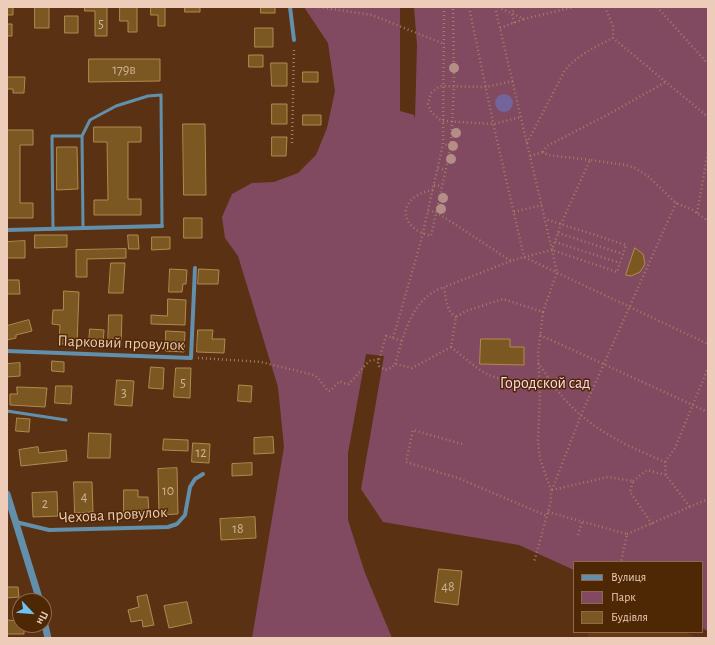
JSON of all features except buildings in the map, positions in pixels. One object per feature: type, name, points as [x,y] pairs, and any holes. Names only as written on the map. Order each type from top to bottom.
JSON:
[{"type":"street","points":[[290,7],[294,40]]},
{"type":"street","points":[[7,230],[162,226]]},
{"type":"street","name":"Парковий провулок","points":[[7,351],[191,358],[195,268]]},
{"type":"street","name":"Чехова провулок","points":[[16,522],[49,530],[168,527],[177,524],[185,515],[190,487],[195,479],[203,474]]},
{"type":"street","points":[[7,495],[38,593]]},
{"type":"lane","points":[[83,228],[82,136],[90,120],[116,106],[148,96],[161,95],[162,226]]},
{"type":"lane","points":[[53,229],[52,136],[82,136]]},
{"type":"lane","points":[[7,411],[66,420]]},
{"type":"path","points":[[319,7],[372,15],[444,44]]},
{"type":"path","points":[[393,338],[423,234],[443,144],[444,7]]},
{"type":"path","points":[[433,190],[417,195],[408,203],[406,208],[408,223],[412,228],[423,234],[431,236],[451,146],[454,86],[453,7]]},
{"type":"path","points":[[469,7],[524,257]]},
{"type":"path","points":[[524,18],[497,7],[500,28],[557,272],[543,312],[538,354],[538,441],[540,459],[551,490],[551,501],[534,562]]},
{"type":"path","points":[[514,23],[512,13],[515,7]]},
{"type":"path","points":[[500,28],[524,18],[574,7]]},
{"type":"path","points":[[605,7],[613,26],[613,38]]},
{"type":"path","points":[[657,7],[708,64]]},
{"type":"path","points":[[613,38],[708,117]]},
{"type":"path","points":[[527,143],[565,70],[571,62],[613,38]]},
{"type":"path","points":[[292,143],[294,40]]},
{"type":"path","points":[[513,81],[486,87],[444,85],[436,88],[431,93],[428,104],[431,112],[443,121],[494,124],[521,117]]},
{"type":"path","points":[[530,156],[543,152],[547,146],[666,82]]},
{"type":"path","points":[[443,144],[451,146]]},
{"type":"path","points":[[543,152],[548,155],[626,165],[635,168],[649,177],[676,203],[693,210],[708,221]]},
{"type":"path","points":[[697,213],[708,152]]},
{"type":"path","points":[[552,250],[561,224],[590,160]]},
{"type":"path","points":[[438,168],[446,170]]},
{"type":"path","points":[[434,185],[442,186]]},
{"type":"path","points":[[551,490],[581,415],[676,203]]},
{"type":"path","points":[[514,212],[542,205]]},
{"type":"path","points":[[428,211],[436,212],[511,261]]},
{"type":"path","points":[[402,341],[386,336],[378,363],[379,366],[385,370],[391,368],[394,364],[402,341],[407,324],[421,303],[432,292],[444,286],[511,261],[552,250],[617,272],[626,245],[545,219]]},
{"type":"path","points":[[558,232],[623,254]]},
{"type":"path","points":[[555,242],[620,263]]},
{"type":"path","points":[[524,257],[708,344]]},
{"type":"path","points":[[444,286],[449,310],[451,314],[456,317]]},
{"type":"path","points":[[451,347],[456,317],[466,311],[503,299],[543,312]]},
{"type":"path","points":[[540,335],[708,412]]},
{"type":"path","points":[[394,364],[412,368],[451,347]]},
{"type":"path","points":[[451,347],[489,374],[516,383],[539,382],[550,378]]},
{"type":"path","points":[[191,358],[255,362],[280,367],[316,376],[328,391],[330,391],[340,381],[349,384],[369,361],[372,359],[379,359]]},
{"type":"path","points":[[538,363],[571,406],[581,415],[608,434],[665,462]]},
{"type":"path","points":[[690,507],[666,474],[665,462],[675,448],[708,368]]},
{"type":"path","points":[[462,444],[414,430],[406,462],[458,478],[547,514],[627,534],[708,499]]},
{"type":"path","points":[[652,524],[630,492],[633,481],[647,470],[666,474]]},
{"type":"path","points":[[551,490],[608,477],[633,481]]},
{"type":"path","points":[[578,535],[582,522]]},
{"type":"path","points":[[621,561],[627,534]]},
{"type":"shaded area","points":[[504,94],[510,97],[513,103],[510,109],[504,112],[498,109],[495,103],[498,97]]},
{"type":"shaded area","points":[[589,633],[686,633],[698,638],[587,638]]},
{"type":"green space","name":"Городской сад","points":[[304,7],[400,7],[400,111],[414,115],[415,119],[417,45],[414,7],[708,7],[708,631],[703,628],[703,561],[573,561],[573,570],[519,545],[383,522],[361,489],[384,356],[366,354],[348,453],[348,520],[365,573],[392,638],[252,638],[284,447],[278,387],[238,256],[225,238],[222,217],[232,194],[252,183],[274,182],[298,173],[316,155],[327,128],[335,91],[328,43]]}]
